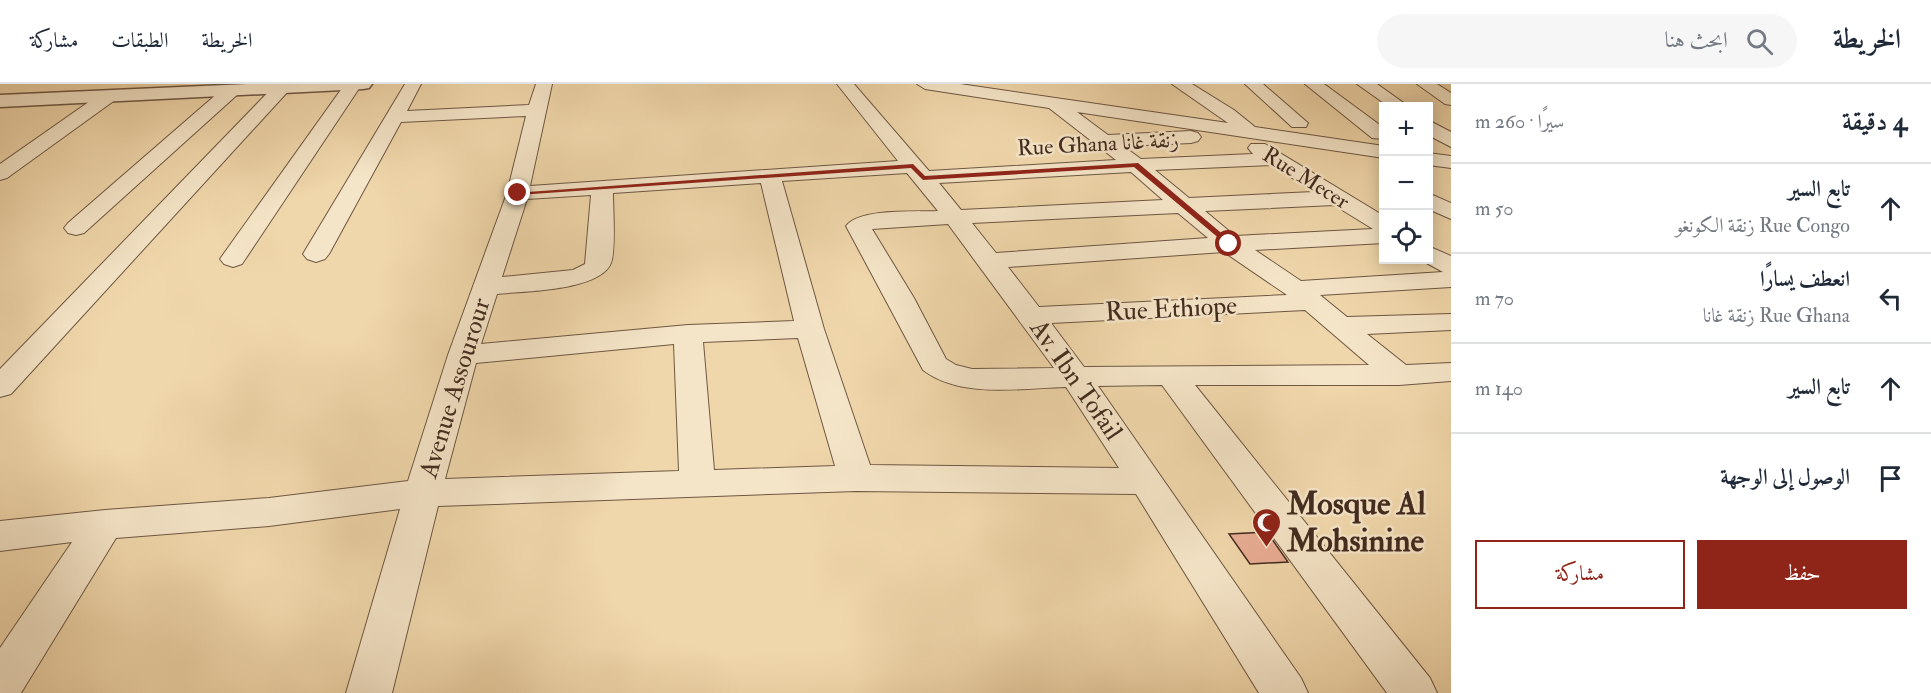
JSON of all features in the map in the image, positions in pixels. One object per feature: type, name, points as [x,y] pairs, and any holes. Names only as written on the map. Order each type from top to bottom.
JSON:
[{"type":"street","points":[[233,259],[354,84]]},
{"type":"street","points":[[0,101],[363,84]]},
{"type":"street","points":[[316,254],[413,84]]},
{"type":"street","name":"Av. Ibn Tofail","points":[[845,84],[1032,316],[1076,378],[1285,693]]},
{"type":"street","points":[[925,84],[1237,128],[1379,155]]},
{"type":"street","name":"Rue Mecer","points":[[1180,84],[1279,161],[1379,224]]},
{"type":"street","points":[[1253,84],[1299,123],[1379,155]]},
{"type":"street","points":[[1313,84],[1379,154]]},
{"type":"street","points":[[1365,84],[1393,102]]},
{"type":"street","points":[[1425,84],[1451,100]]},
{"type":"street","points":[[1442,84],[1451,86]]},
{"type":"street","points":[[0,387],[283,87]]},
{"type":"street","points":[[76,228],[232,90]]},
{"type":"street","points":[[0,174],[109,96]]},
{"type":"street","points":[[394,117],[540,97]]},
{"type":"street","name":"Avenue Assourour","points":[[369,693],[463,355],[518,193],[540,97]]},
{"type":"street","points":[[1053,103],[1136,165],[1229,244],[1342,326],[1399,375]]},
{"type":"street","points":[[1104,141],[1299,123]]},
{"type":"street","points":[[1433,130],[1451,143]]},
{"type":"street","points":[[1433,141],[1451,143]]},
{"type":"street","points":[[10,146],[39,144]]},
{"type":"street","name":"Rue Ghana زنقة غانا","points":[[518,193],[770,176],[1279,161],[1324,163],[1379,155]]},
{"type":"street","points":[[1433,160],[1451,162]]},
{"type":"street","points":[[1433,175],[1451,177]]},
{"type":"street","points":[[770,176],[810,329],[856,478]]},
{"type":"street","points":[[486,287],[577,277],[598,266],[602,187]]},
{"type":"street","points":[[1337,198],[955,219],[870,221],[858,226],[900,298],[934,364],[945,372],[972,379],[1171,375],[1399,375],[1444,379]]},
{"type":"street","points":[[989,261],[1379,236]]},
{"type":"street","points":[[1433,256],[1451,266]]},
{"type":"street","name":"Rue Ethiope","points":[[1032,316],[1303,296],[1451,279]]},
{"type":"street","points":[[1342,326],[1451,322]]},
{"type":"street","points":[[463,355],[688,334],[810,329]]},
{"type":"street","points":[[688,334],[697,482]]},
{"type":"street","points":[[1171,375],[1414,693]]},
{"type":"street","points":[[0,536],[105,524],[269,512],[423,493],[856,478],[1144,481]]},
{"type":"street","points":[[0,686],[105,524]]},
{"type":"building","name":"Mosque Al Mohsinine","points":[[1267,532],[1288,562],[1250,564],[1229,534]]},
{"type":"place","name":"Mosque Al Mohsinine","points":[[1266,548]]},
{"type":"route","points":[[518,193],[913,166],[923,178],[1136,165],[1229,244]]}]
